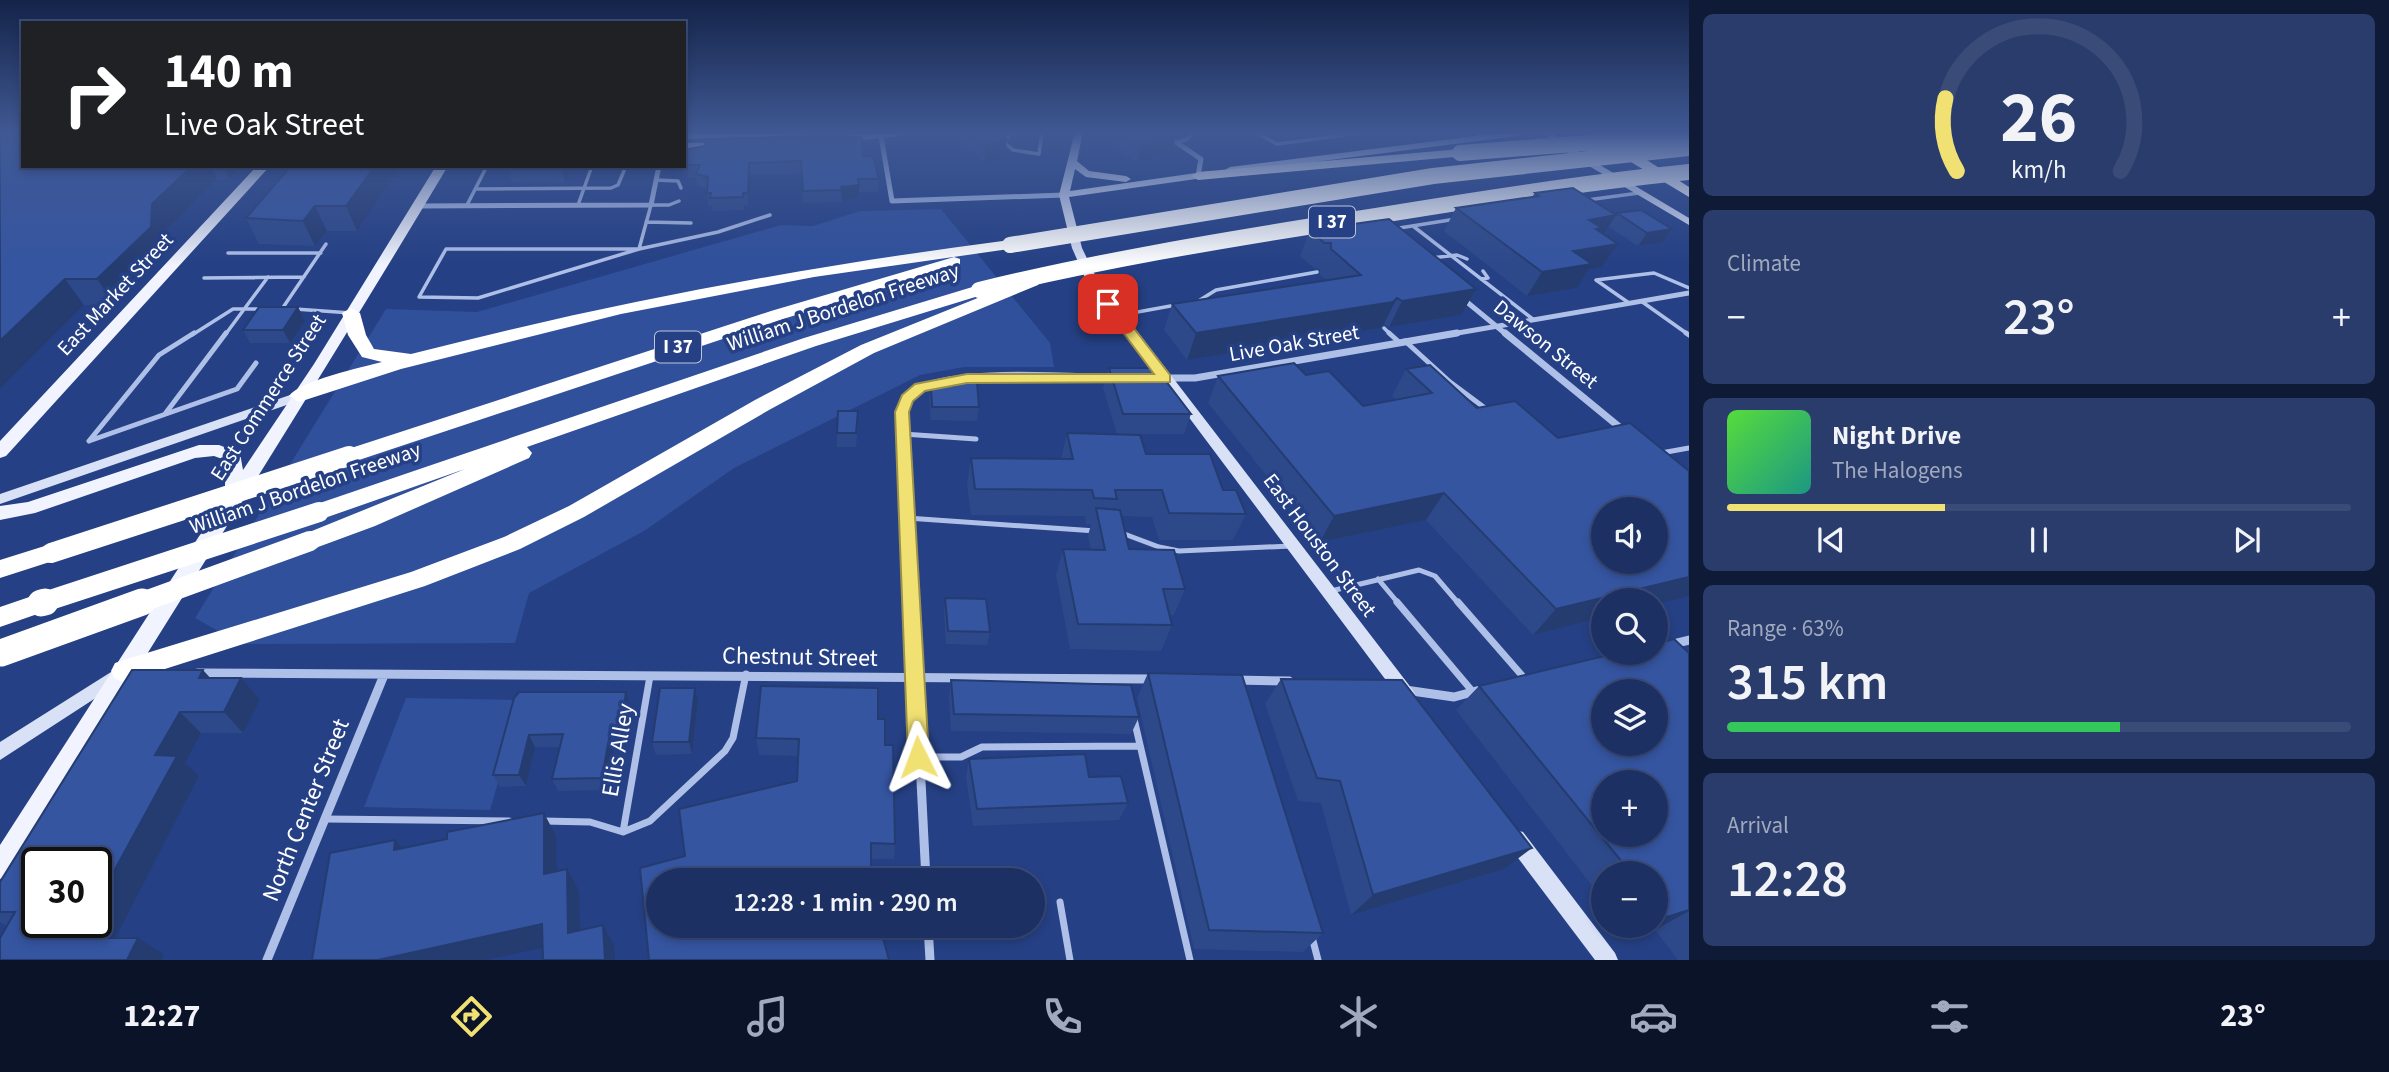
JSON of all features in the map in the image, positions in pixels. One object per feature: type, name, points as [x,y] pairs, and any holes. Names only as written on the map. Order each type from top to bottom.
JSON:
[{"type":"highway","name":"William J Bordelon Freeway","points":[[0,569],[777,315],[1010,245],[1207,210],[1430,177]]},
{"type":"highway","name":"I 37","points":[[983,295],[1060,269],[1163,249],[1552,188],[1648,177]]},
{"type":"highway","points":[[1663,177],[1689,193]]},
{"type":"highway","points":[[299,396],[335,381],[430,355],[671,297],[882,261],[1010,245]]},
{"type":"highway","points":[[124,671],[216,639],[424,577],[509,545],[578,513],[712,433],[834,367],[983,295]]},
{"type":"highway","name":"William J Bordelon Freeway","points":[[0,617],[319,512],[810,342],[983,295]]},
{"type":"highway","points":[[351,313],[357,335],[368,353],[390,358],[430,355]]},
{"type":"highway","points":[[1,653],[310,541],[494,467],[603,413]]},
{"type":"main road","name":"East Market Street","points":[[0,452],[254,177]]},
{"type":"main road","name":"East Commerce Street","points":[[0,867],[436,177]]},
{"type":"main road","name":"East Houston Street","points":[[1068,177],[1064,195],[1077,248],[1091,280],[1159,378],[1293,546],[1397,689],[1419,711]]},
{"type":"main road","points":[[1097,177],[1191,177]]},
{"type":"main road","points":[[1064,195],[1191,177]]},
{"type":"main road","points":[[1612,177],[1689,222]]},
{"type":"main road","points":[[0,499],[299,396]]},
{"type":"main road","points":[[0,513],[29,508],[193,452],[210,449],[219,449],[234,457],[234,496]]},
{"type":"main road","points":[[0,752],[124,671]]},
{"type":"main road","points":[[1501,819],[1608,960]]},
{"type":"street","points":[[418,206],[651,205],[657,177]]},
{"type":"street","points":[[888,177],[892,201],[1064,195]]},
{"type":"street","name":"Live Oak Street","points":[[1159,378],[1195,377],[1534,320],[1689,290]]},
{"type":"street","name":"Dawson Street","points":[[1458,294],[1622,432],[1634,439]]},
{"type":"street","points":[[925,868],[902,412],[907,398],[920,388],[967,379],[1129,378]]},
{"type":"street","points":[[1653,455],[1662,462]]},
{"type":"street","points":[[1668,645],[1689,640]]},
{"type":"street","points":[[124,671],[149,672]]},
{"type":"street","name":"Chestnut Street","points":[[187,672],[384,675],[746,674],[1126,684],[1164,679]]},
{"type":"street","name":"North Center Street","points":[[267,960],[384,675]]},
{"type":"street","points":[[1512,682],[1538,676]]},
{"type":"street","points":[[1229,680],[1300,681]]},
{"type":"street","points":[[1397,689],[1454,697],[1486,689]]},
{"type":"street","points":[[929,938],[930,960]]},
{"type":"lane","points":[[467,205],[481,177]]},
{"type":"lane","points":[[578,205],[588,177]]},
{"type":"lane","points":[[475,189],[616,187],[620,177]]},
{"type":"lane","points":[[656,180],[678,181],[681,188]]},
{"type":"lane","points":[[1578,201],[1639,193]]},
{"type":"lane","points":[[639,249],[651,205],[669,205],[679,201]]},
{"type":"lane","points":[[639,249],[446,249],[419,297],[478,298],[639,249],[718,232],[770,215]]},
{"type":"lane","points":[[1381,230],[1468,218]]},
{"type":"lane","points":[[646,222],[691,223]]},
{"type":"lane","points":[[1413,226],[1534,320]]},
{"type":"lane","points":[[282,309],[327,244]]},
{"type":"lane","points":[[229,253],[321,253]]},
{"type":"lane","points":[[1429,259],[1451,256],[1467,259]]},
{"type":"lane","points":[[1481,279],[1488,278],[1483,271]]},
{"type":"lane","points":[[1629,303],[1596,280],[1655,271],[1669,275],[1689,290]]},
{"type":"lane","points":[[1193,302],[1205,299],[1216,290],[1317,272]]},
{"type":"lane","points":[[204,278],[304,276]]},
{"type":"lane","points":[[164,416],[268,277]]},
{"type":"lane","points":[[1258,283],[1264,289]]},
{"type":"lane","points":[[1205,299],[1214,304]]},
{"type":"lane","points":[[1641,301],[1689,335]]},
{"type":"lane","points":[[1117,316],[1181,304]]},
{"type":"lane","points":[[256,363],[237,389],[89,441],[159,355],[233,309],[326,309],[351,313]]},
{"type":"lane","points":[[1384,328],[1469,398],[1493,414]]},
{"type":"lane","points":[[903,434],[976,439]]},
{"type":"lane","points":[[1653,455],[1689,448]]},
{"type":"lane","points":[[907,518],[1103,531]]},
{"type":"lane","points":[[1114,532],[1140,537],[1165,549],[1241,551],[1293,546]]},
{"type":"lane","points":[[1328,592],[1419,570],[1434,576],[1525,679]]},
{"type":"lane","points":[[1378,579],[1473,692]]},
{"type":"lane","name":"Ellis Alley","points":[[623,832],[650,673]]},
{"type":"lane","points":[[535,821],[590,822],[623,832],[650,821],[725,751],[733,738],[746,674]]},
{"type":"lane","points":[[1241,681],[1245,694]]},
{"type":"lane","points":[[1132,708],[1190,960]]},
{"type":"lane","points":[[918,757],[961,757],[982,747],[1140,746]]},
{"type":"lane","points":[[326,819],[521,821]]},
{"type":"lane","points":[[1060,902],[1070,960]]},
{"type":"lane","points":[[1308,923],[1318,960]]},
{"type":"shaded area","points":[[941,209],[1050,343],[1054,367],[964,367],[920,375],[734,468],[644,531],[529,593],[515,643],[241,644],[195,618],[386,309],[477,312],[781,225],[813,226],[860,211]]},
{"type":"shaded area","points":[[406,698],[522,700],[490,810],[364,807]]},
{"type":"building","points":[[0,177],[181,177],[152,204],[151,227],[97,279],[65,279],[0,341]]},
{"type":"building","points":[[282,177],[367,177],[346,206],[315,206],[303,221],[246,218]]},
{"type":"building","points":[[708,177],[749,177],[748,193],[743,193],[743,197],[710,198],[711,193],[707,193]]},
{"type":"building","points":[[802,177],[878,177],[879,179],[858,179],[859,185],[841,187],[842,190],[803,191]]},
{"type":"building","points":[[1573,188],[1616,215],[1589,220],[1602,228],[1596,229],[1618,244],[1573,251],[1592,264],[1542,272],[1456,208],[1539,196],[1535,193]]},
{"type":"building","points":[[1641,210],[1672,229],[1647,233],[1617,213]]},
{"type":"building","points":[[1389,219],[1476,289],[1402,301],[1397,298],[1393,302],[1196,333],[1172,304],[1361,275],[1331,249],[1331,243],[1324,243],[1310,230]]},
{"type":"building","points":[[259,307],[298,307],[283,330],[243,330]]},
{"type":"building","points":[[1294,363],[1306,375],[1329,371],[1363,406],[1432,393],[1406,369],[1430,365],[1477,408],[1515,401],[1558,438],[1630,423],[1689,471],[1689,577],[1643,588],[1591,588],[1591,601],[1556,609],[1444,493],[1334,516],[1218,376]]},
{"type":"building","points":[[1109,368],[1156,368],[1191,414],[1123,414]]},
{"type":"building","points":[[954,383],[977,383],[979,407],[932,407],[931,386],[954,386]]},
{"type":"building","points":[[838,411],[858,411],[856,433],[837,433]]},
{"type":"building","points":[[1067,433],[1140,435],[1146,454],[1210,454],[1223,490],[1236,490],[1246,514],[1169,513],[1162,490],[1115,490],[1117,499],[1094,498],[1092,490],[975,489],[971,458],[1073,459]]},
{"type":"building","points":[[1096,508],[1120,510],[1129,549],[1174,550],[1185,589],[1163,589],[1172,625],[1078,624],[1063,549],[1105,550]]},
{"type":"building","points":[[945,598],[986,599],[990,632],[948,631]]},
{"type":"building","points":[[1674,639],[1689,653],[1689,910],[1668,917],[1668,861],[1621,861],[1610,847],[1668,847],[1668,770],[1591,770],[1591,824],[1479,686],[1591,659],[1591,665],[1668,665],[1668,641]]},
{"type":"building","points":[[132,670],[203,670],[199,678],[241,678],[224,712],[180,712],[155,755],[177,756],[112,875],[112,847],[22,847]]},
{"type":"building","points":[[1148,673],[1242,675],[1323,933],[1209,930]]},
{"type":"building","points":[[1281,679],[1402,680],[1532,848],[1373,895],[1340,781],[1317,778]]},
{"type":"building","points":[[951,680],[1131,685],[1139,717],[954,714]]},
{"type":"building","points":[[761,686],[878,688],[878,719],[885,719],[885,745],[893,745],[895,844],[871,843],[871,868],[646,868],[646,929],[640,868],[685,856],[679,809],[797,781],[799,739],[756,738]]},
{"type":"building","points":[[660,688],[695,688],[689,742],[652,742]]},
{"type":"building","points":[[519,692],[626,692],[620,733],[610,733],[602,778],[552,779],[563,734],[529,735],[519,775],[493,775],[514,698]]},
{"type":"building","points":[[1085,754],[1089,777],[1121,776],[1128,803],[977,809],[969,759]]},
{"type":"building","points":[[544,813],[544,874],[567,869],[568,933],[603,925],[605,960],[543,960],[542,924],[378,960],[312,960],[330,853],[395,840],[394,850],[447,839],[447,832]]},
{"type":"building","points":[[21,848],[21,938],[138,938],[127,960],[0,960],[0,938],[15,912],[0,912],[0,882]]},
{"type":"building","points":[[647,938],[883,938],[889,960],[649,960]]},
{"type":"route","points":[[918,757],[902,412],[907,398],[920,388],[967,379],[1165,379],[1108,304]]}]
